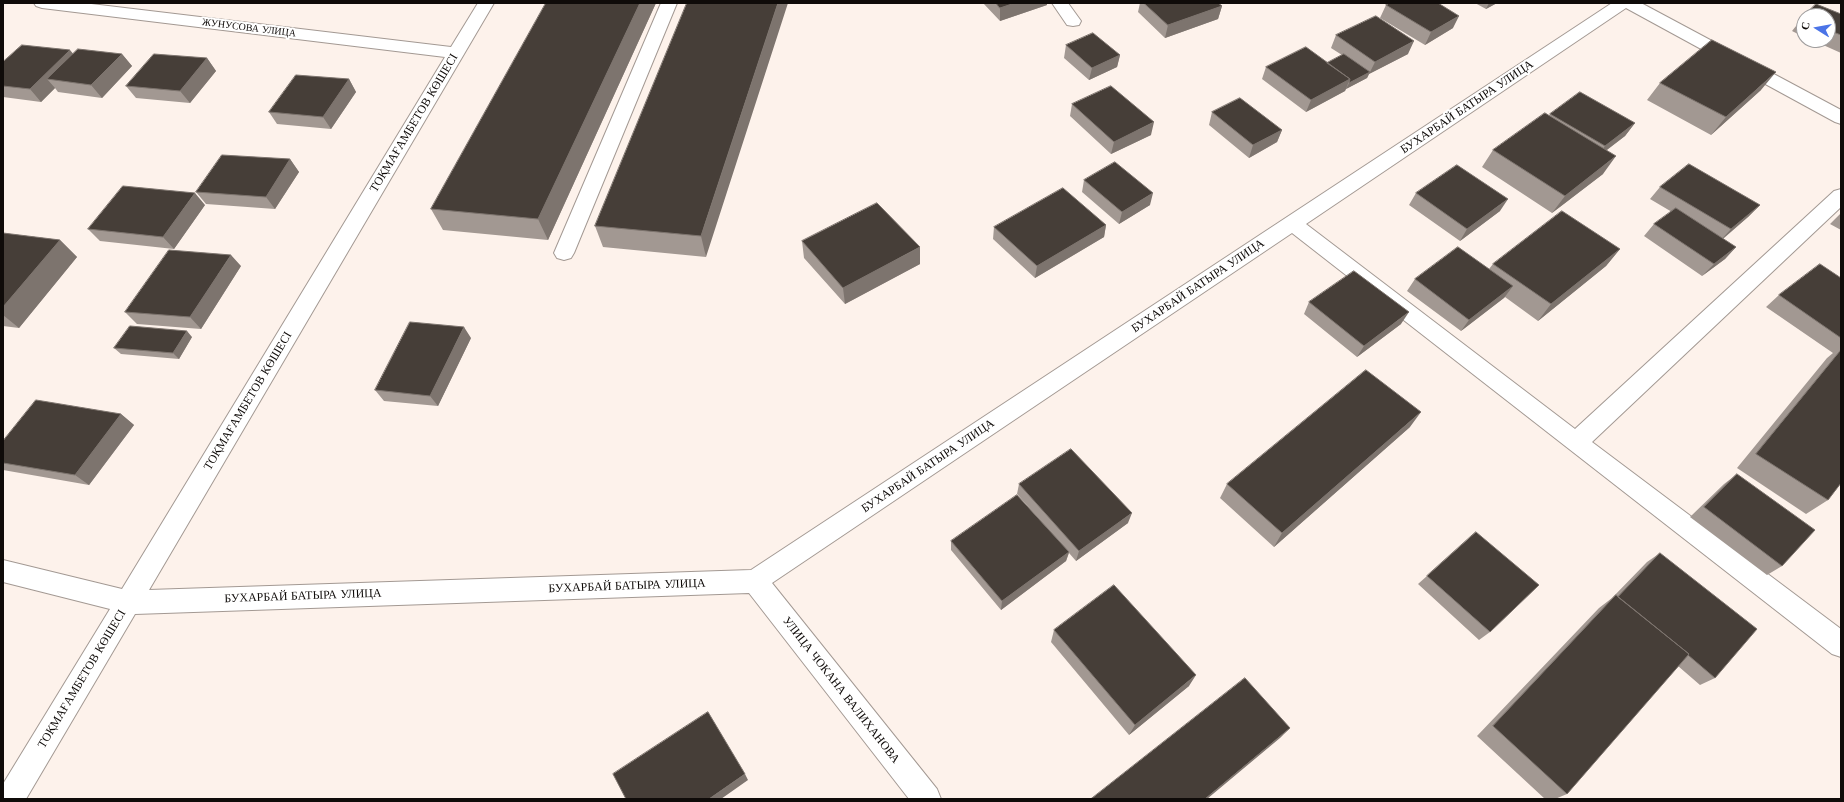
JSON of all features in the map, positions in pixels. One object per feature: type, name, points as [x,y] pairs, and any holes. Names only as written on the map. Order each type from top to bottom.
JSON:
[{"type":"street","name":"ЖУНУСОВА УЛИЦА","points":[[42,3],[456,53]]},
{"type":"street","name":"ТОҚМАҒАМБЕТОВ КӨШЕСІ","points":[[10,799],[486,3]]},
{"type":"street","points":[[564,253],[669,3]]},
{"type":"street","points":[[1060,3],[1073,21]]},
{"type":"street","name":"БУХАРБАЙ БАТЫРА УЛИЦА","points":[[3,571],[128,602],[755,581],[1623,3]]},
{"type":"street","points":[[1630,3],[1841,118]]},
{"type":"street","points":[[1576,443],[1841,196]]},
{"type":"street","points":[[1292,223],[1576,443],[1841,645]]},
{"type":"street","name":"УЛИЦА ЧОКАНА ВАЛИХАНОВА","points":[[755,581],[927,799]]},
{"type":"building","points":[[546,3],[640,3],[538,219],[431,209]]},
{"type":"building","points":[[687,3],[778,3],[701,236],[595,226]]},
{"type":"building","points":[[996,3],[1015,3],[1000,8]]},
{"type":"building","points":[[1144,3],[1218,3],[1222,6],[1168,25]]},
{"type":"building","points":[[1390,3],[1438,3],[1459,16],[1431,32],[1386,5]]},
{"type":"building","points":[[1816,4],[1826,8],[1812,8]]},
{"type":"building","points":[[1836,12],[1841,14],[1841,35],[1836,33]]},
{"type":"building","points":[[1376,16],[1414,41],[1375,62],[1336,35]]},
{"type":"building","points":[[1093,33],[1120,55],[1092,68],[1066,45]]},
{"type":"building","points":[[1712,40],[1776,72],[1726,117],[1660,83]]},
{"type":"building","points":[[22,45],[70,50],[30,89],[3,86],[3,62]]},
{"type":"building","points":[[1306,47],[1350,79],[1311,100],[1266,67]]},
{"type":"building","points":[[78,49],[122,54],[91,85],[47,79]]},
{"type":"building","points":[[154,54],[207,58],[180,91],[126,86]]},
{"type":"building","points":[[1344,54],[1370,72],[1349,83],[1350,79],[1327,63]]},
{"type":"building","points":[[296,75],[349,79],[323,117],[269,112]]},
{"type":"building","points":[[1111,86],[1154,122],[1114,142],[1072,104]]},
{"type":"building","points":[[1580,92],[1635,123],[1605,146],[1550,114]]},
{"type":"building","points":[[1240,98],[1282,130],[1253,145],[1212,112]]},
{"type":"building","points":[[1545,113],[1616,156],[1565,196],[1493,150]]},
{"type":"building","points":[[222,155],[290,159],[266,197],[196,192]]},
{"type":"building","points":[[1115,162],[1153,193],[1122,212],[1084,180]]},
{"type":"building","points":[[1689,164],[1760,205],[1731,229],[1660,187]]},
{"type":"building","points":[[1457,165],[1508,199],[1467,229],[1416,193]]},
{"type":"building","points":[[123,186],[195,193],[163,237],[88,229]]},
{"type":"building","points":[[1063,188],[1106,225],[1037,266],[994,227]]},
{"type":"building","points":[[877,203],[920,247],[843,288],[802,241]]},
{"type":"building","points":[[1676,208],[1736,247],[1714,264],[1654,224]]},
{"type":"building","points":[[1562,211],[1620,249],[1551,304],[1493,264]]},
{"type":"building","points":[[3,233],[60,240],[3,307]]},
{"type":"building","points":[[1458,247],[1513,286],[1469,320],[1415,279]]},
{"type":"building","points":[[169,250],[231,255],[190,317],[125,312]]},
{"type":"building","points":[[1820,264],[1841,278],[1841,338],[1779,295]]},
{"type":"building","points":[[1354,271],[1409,312],[1364,346],[1309,302]]},
{"type":"building","points":[[410,322],[464,327],[430,396],[375,390]]},
{"type":"building","points":[[130,326],[187,331],[173,353],[114,348]]},
{"type":"building","points":[[1841,350],[1841,483],[1828,500],[1756,454]]},
{"type":"building","points":[[1366,370],[1421,412],[1282,533],[1227,484]]},
{"type":"building","points":[[36,400],[121,414],[75,475],[3,463],[3,441]]},
{"type":"building","points":[[1071,449],[1132,513],[1079,551],[1019,484]]},
{"type":"building","points":[[1737,474],[1815,530],[1782,566],[1704,507]]},
{"type":"building","points":[[1017,495],[1069,552],[1002,601],[951,541]]},
{"type":"building","points":[[1476,532],[1539,585],[1490,632],[1427,576]]},
{"type":"building","points":[[1660,553],[1757,629],[1715,678],[1688,655],[1689,654],[1618,597]]},
{"type":"building","points":[[1114,585],[1196,675],[1135,725],[1054,630]]},
{"type":"building","points":[[1616,595],[1689,654],[1567,794],[1493,726]]},
{"type":"building","points":[[1245,678],[1290,728],[1205,799],[1091,799]]},
{"type":"building","points":[[708,712],[745,774],[709,799],[626,799],[613,774]]}]
